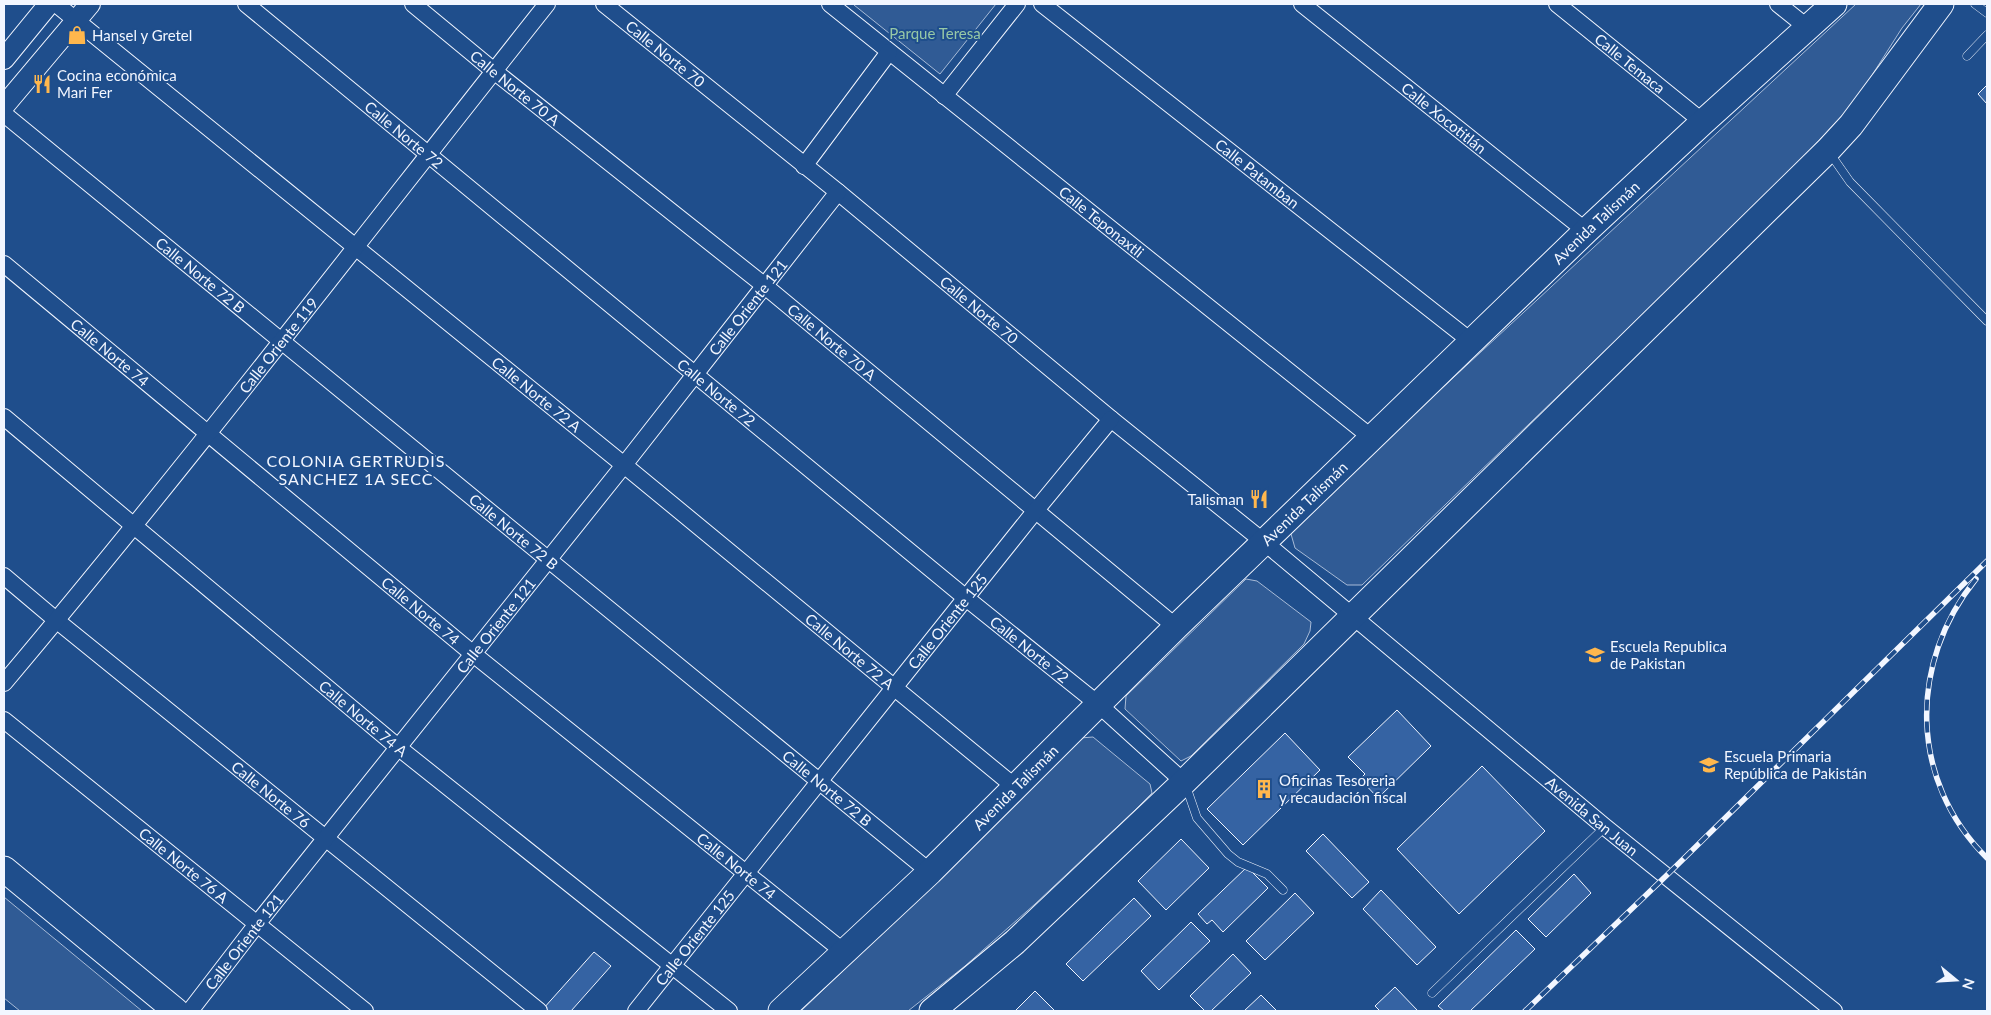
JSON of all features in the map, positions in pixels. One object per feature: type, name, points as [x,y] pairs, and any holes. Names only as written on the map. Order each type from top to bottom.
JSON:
[{"type":"main road","name":"Avenida Talismán","points":[[781,1011],[930,872],[1176,627],[1586,231],[1702,122],[1834,4]]},
{"type":"main road","points":[[939,1007],[1014,942],[1184,782],[1828,150],[1850,125],[1941,4]]},
{"type":"main road","points":[[4,869],[176,1011]]},
{"type":"street","points":[[4,58],[49,4]]},
{"type":"street","name":"Calle Norte 72 A","points":[[56,4],[624,465],[1015,787]]},
{"type":"street","points":[[4,106],[90,4]]},
{"type":"street","name":"Calle Norte 72","points":[[246,4],[966,598],[1098,704],[1184,782]]},
{"type":"street","name":"Calle Norte 70 A","points":[[413,4],[494,71],[765,286],[1176,627]]},
{"type":"street","name":"Calle Oriente 119","points":[[4,683],[282,341],[547,4]]},
{"type":"street","name":"Calle Norte 70","points":[[604,4],[838,192],[1352,616]]},
{"type":"street","points":[[944,96],[1017,4]]},
{"type":"street","name":"Calle Patamban","points":[[1042,4],[1472,342]]},
{"type":"street","name":"Calle Xocotitlán","points":[[1302,4],[1586,231]]},
{"type":"street","name":"Calle Temaca","points":[[1557,4],[1702,122]]},
{"type":"street","points":[[1778,4],[1808,28]]},
{"type":"street","name":"Calle Teponaxtli","points":[[839,6],[889,52],[1372,438]]},
{"type":"street","points":[[804,166],[889,52]]},
{"type":"street","name":"Calle Norte 72 B","points":[[4,114],[930,872]]},
{"type":"street","name":"Calle Oriente 121","points":[[190,1011],[472,653],[624,465],[838,192]]},
{"type":"street","name":"Calle Norte 74","points":[[4,264],[472,653],[844,952]]},
{"type":"street","name":"Calle Norte 74 A","points":[[4,417],[399,748],[729,1011]]},
{"type":"street","name":"Calle Oriente 125","points":[[636,1011],[1036,510],[1111,419]]},
{"type":"street","name":"Calle Norte 76","points":[[4,576],[538,1011]]},
{"type":"street","name":"Avenida San Juan","points":[[1352,616],[1605,827],[1834,1011]]},
{"type":"street","name":"Calle Norte 76 A","points":[[4,720],[365,1011]]},
{"type":"lane","points":[[1975,4],[1987,13]]},
{"type":"lane","points":[[1967,56],[1987,35]]},
{"type":"lane","points":[[1828,150],[1850,182],[1987,321]]},
{"type":"lane","points":[[1184,782],[1197,818],[1228,854],[1238,862],[1267,874],[1283,890]]},
{"type":"lane","points":[[1432,992],[1605,827]]},
{"type":"shaded area","name":"Parque Teresa","points":[[855,4],[996,4],[940,74]]},
{"type":"shaded area","points":[[1856,4],[1921,4],[1902,28],[1855,102],[1782,180],[1362,585],[1347,585],[1295,548],[1291,534],[1302,518]]},
{"type":"shaded area","points":[[1246,579],[1257,581],[1311,622],[1310,631],[1304,644],[1191,756],[1181,761],[1125,709],[1126,696]]},
{"type":"shaded area","points":[[1093,737],[1150,784],[1152,793],[1035,904],[965,966],[908,1011],[801,1011],[923,894],[1080,738]]},
{"type":"shaded area","points":[[4,897],[142,1011],[20,1011],[4,998]]},
{"type":"building","points":[[1987,85],[1987,104],[1978,94]]},
{"type":"building","points":[[1397,710],[1431,746],[1378,798],[1360,779],[1365,774],[1348,757]]},
{"type":"building","name":"Oficinas Tesoreria y recaudación fiscal","points":[[1285,733],[1320,770],[1243,845],[1207,809]]},
{"type":"building","points":[[1482,766],[1545,831],[1459,914],[1397,849]]},
{"type":"building","points":[[1323,834],[1369,882],[1352,898],[1306,851]]},
{"type":"building","points":[[1181,839],[1209,868],[1166,910],[1138,881]]},
{"type":"building","points":[[1247,867],[1268,888],[1223,932],[1212,920],[1207,924],[1198,914]]},
{"type":"building","points":[[1574,874],[1591,893],[1546,937],[1528,919]]},
{"type":"building","points":[[1381,890],[1436,947],[1417,965],[1363,909]]},
{"type":"building","points":[[1295,893],[1314,913],[1265,960],[1246,941]]},
{"type":"building","points":[[1134,898],[1151,916],[1083,981],[1066,964]]},
{"type":"building","points":[[1191,922],[1210,941],[1159,990],[1141,971]]},
{"type":"building","points":[[1516,930],[1535,949],[1470,1011],[1444,1011],[1438,1006]]},
{"type":"building","points":[[594,952],[611,966],[571,1011],[546,1011],[543,1009]]},
{"type":"building","points":[[1233,954],[1251,973],[1211,1011],[1205,1011],[1190,996]]},
{"type":"building","points":[[1395,987],[1418,1011],[1380,1011],[1375,1006]]},
{"type":"building","points":[[1035,991],[1055,1011],[1015,1011]]},
{"type":"building","points":[[1261,995],[1277,1011],[1244,1011]]},
{"type":"railway","points":[[1525,1011],[1667,875],[1987,561]]},
{"type":"railway","points":[[1976,579],[1954,612],[1938,647],[1929,684],[1927,721],[1931,758],[1943,794],[1961,827],[1987,858]]},
{"type":"place","name":"Hansel y Gretel","points":[[77,35]]},
{"type":"place","name":"Cocina económica Mari Fer","points":[[42,84]]},
{"type":"place","name":"Talisman","points":[[1259,499]]},
{"type":"place","name":"Escuela Republica de Pakistan","points":[[1595,655]]},
{"type":"place","name":"Escuela Primaria República de Pakistán","points":[[1709,765]]},
{"type":"place","name":"Oficinas Tesoreria y recaudación fiscal","points":[[1264,789]]},
{"type":"district","name":"COLONIA GERTRUDIS SANCHEZ 1A SECC","points":[[356,469]]}]
